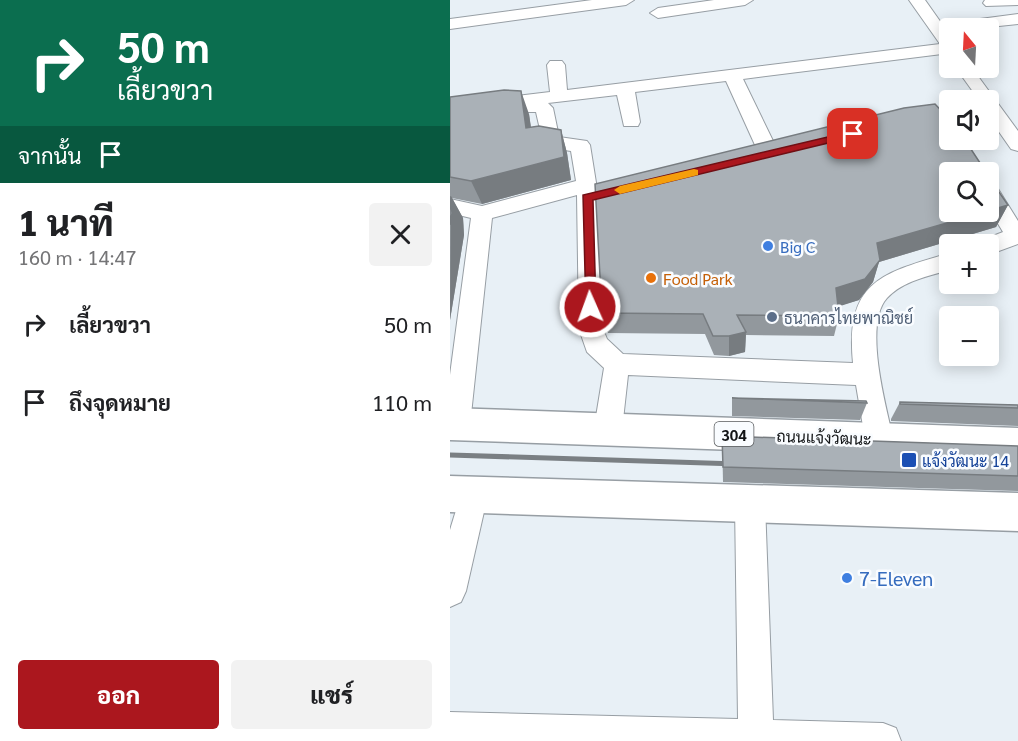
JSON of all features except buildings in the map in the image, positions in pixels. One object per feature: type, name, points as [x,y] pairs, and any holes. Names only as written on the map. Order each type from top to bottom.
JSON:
[{"type":"main road","name":"ถนนแจ้งวัฒนะ","points":[[453,424],[1018,444]]},
{"type":"main road","points":[[462,494],[1018,513]]},
{"type":"street","points":[[450,24],[626,0]]},
{"type":"street","points":[[658,13],[696,3],[745,0]]},
{"type":"street","points":[[917,0],[939,32]]},
{"type":"street","points":[[991,3],[1018,0]]},
{"type":"street","points":[[937,29],[1018,19]]},
{"type":"street","points":[[450,110],[939,48]]},
{"type":"street","points":[[556,65],[559,97]]},
{"type":"street","points":[[732,75],[774,148],[748,159]]},
{"type":"street","points":[[625,88],[631,122]]},
{"type":"street","points":[[450,118],[542,107],[551,143],[575,143],[581,146],[587,191],[591,329],[596,345],[617,364],[868,375]]},
{"type":"street","points":[[999,119],[1018,145]]},
{"type":"street","points":[[450,206],[482,213],[587,191],[646,184]]},
{"type":"street","points":[[999,207],[1015,234],[999,243]]},
{"type":"street","points":[[453,424],[482,213]]},
{"type":"street","points":[[879,438],[868,375],[864,329],[873,299],[892,282],[939,265]]},
{"type":"street","points":[[608,429],[617,364]]},
{"type":"street","points":[[450,591],[462,494]]},
{"type":"street","points":[[750,504],[756,740]]},
{"type":"street","points":[[450,730],[756,740],[883,741]]},
{"type":"railway","points":[[450,455],[738,464]]},
{"type":"slow traffic","points":[[620,190],[694,172]]},
{"type":"place","name":"Big C","points":[[768,246]]},
{"type":"place","name":"Food Park","points":[[651,278]]},
{"type":"place","name":"ธนาคารไทยพาณิชย์","points":[[772,317]]},
{"type":"place","name":"แจ้งวัฒนะ 14","points":[[909,460]]},
{"type":"place","name":"7-Eleven","points":[[847,578]]},
{"type":"route","points":[[590,307],[587,198],[853,134]]}]
